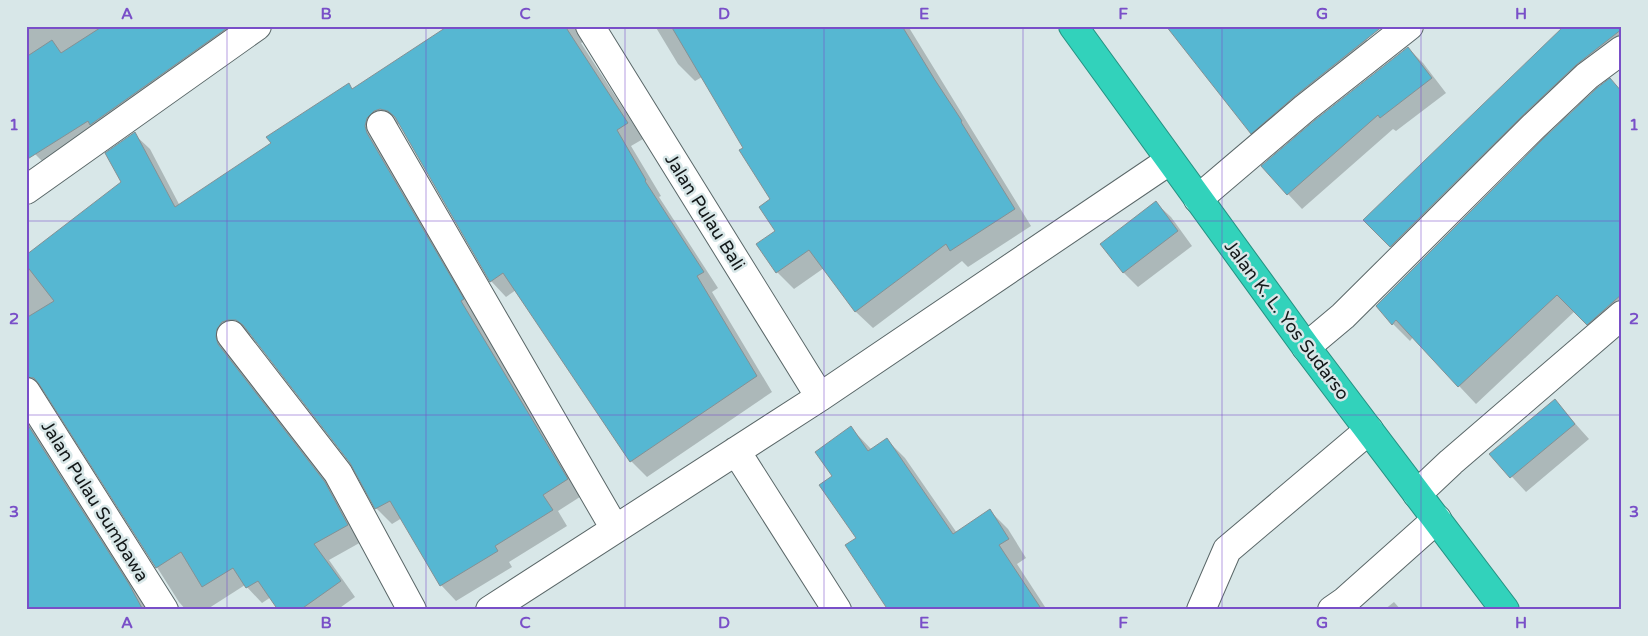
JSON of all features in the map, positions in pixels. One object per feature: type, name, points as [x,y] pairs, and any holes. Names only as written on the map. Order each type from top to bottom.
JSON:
[{"type":"highway","name":"Jalan K. L. Yos Sudarso","points":[[1073,26],[1306,347],[1505,610]]},
{"type":"street","points":[[26,190],[257,26]]},
{"type":"street","name":"Jalan Pulau Bali","points":[[590,26],[820,398]]},
{"type":"street","points":[[1198,200],[1305,108],[1408,26]]},
{"type":"street","points":[[1306,347],[1343,316],[1539,120],[1587,76],[1622,50]]},
{"type":"street","points":[[381,126],[614,529]]},
{"type":"street","points":[[490,610],[820,398],[1169,160]]},
{"type":"street","points":[[1417,494],[1451,462],[1622,315]]},
{"type":"street","points":[[231,335],[338,473],[412,610]]},
{"type":"street","name":"Jalan Pulau Sumbawa","points":[[26,392],[164,610]]},
{"type":"street","points":[[1201,610],[1227,550],[1368,430]]},
{"type":"street","points":[[736,451],[837,610]]},
{"type":"street","points":[[1332,610],[1345,601],[1437,519]]},
{"type":"building","points":[[103,26],[230,26],[90,125],[88,121],[26,160],[26,57],[52,40],[61,53]]},
{"type":"building","points":[[448,26],[565,26],[628,123],[617,130],[645,181],[704,272],[697,276],[757,376],[630,462],[503,273],[490,282],[395,117],[388,111],[380,109],[374,111],[367,118],[365,126],[367,133],[464,299],[461,301],[568,479],[543,495],[553,510],[495,546],[498,551],[440,586],[390,501],[375,509],[350,463],[243,325],[236,320],[228,320],[222,322],[217,329],[216,337],[218,344],[325,482],[348,525],[314,544],[341,581],[300,610],[278,610],[258,581],[246,588],[233,568],[202,587],[181,552],[156,568],[39,384],[34,378],[26,377],[26,318],[54,301],[26,265],[26,255],[121,182],[105,153],[135,132],[175,207],[271,143],[266,137],[349,83],[352,89]]},
{"type":"building","points":[[671,26],[902,26],[1015,209],[950,251],[946,244],[855,312],[809,250],[776,273],[756,244],[775,231],[759,207],[770,199],[739,150],[743,148]]},
{"type":"building","points":[[1166,26],[1383,26],[1295,96],[1251,134]]},
{"type":"building","points":[[1564,26],[1622,26],[1622,29],[1576,65],[1390,247],[1363,220]]},
{"type":"building","points":[[1408,47],[1432,78],[1380,118],[1378,115],[1287,195],[1261,166],[1315,120]]},
{"type":"building","points":[[1610,78],[1622,92],[1622,294],[1587,325],[1557,295],[1458,387],[1396,320],[1392,325],[1376,306],[1544,138]]},
{"type":"building","points":[[1156,201],[1178,231],[1123,273],[1100,244]]},
{"type":"building","points":[[1555,399],[1575,424],[1510,478],[1489,454]]},
{"type":"building","points":[[26,422],[129,584],[143,610],[26,610]]},
{"type":"building","points":[[851,426],[868,451],[887,438],[953,534],[990,509],[1009,539],[999,545],[1042,610],[888,610],[845,545],[856,538],[819,485],[832,476],[815,452]]}]
